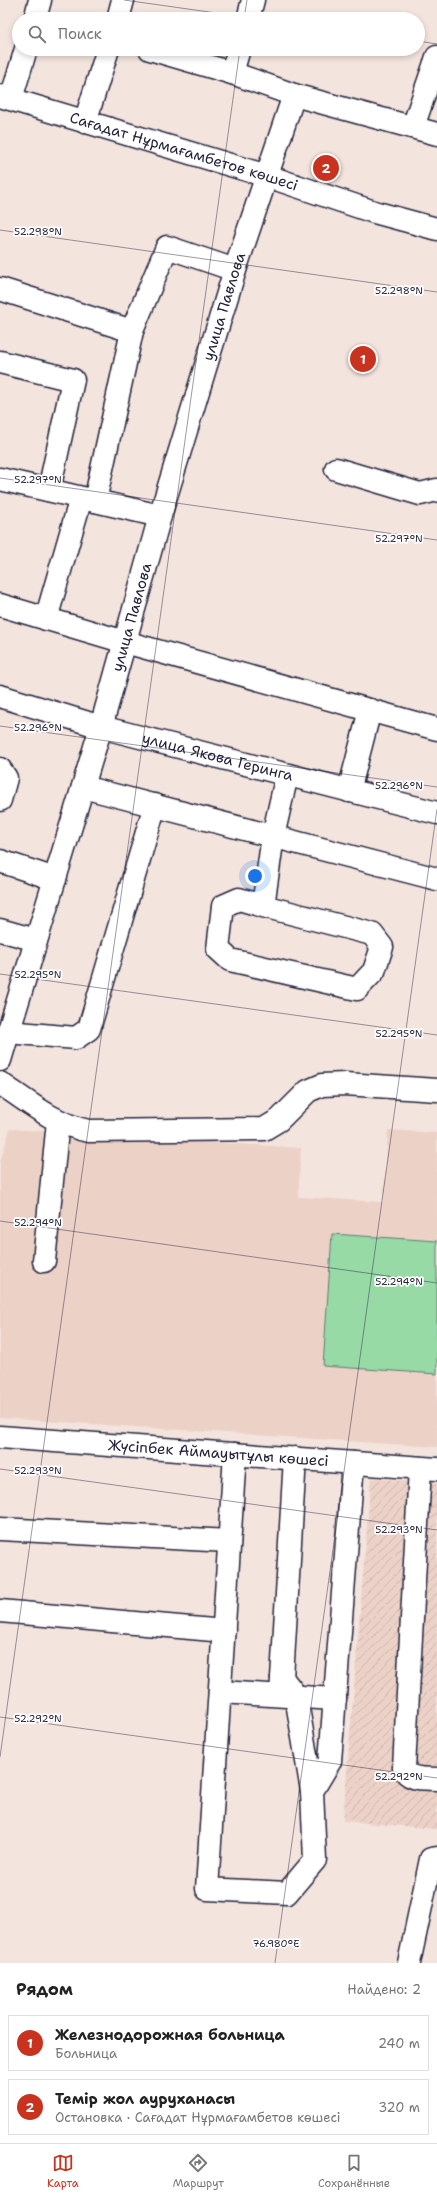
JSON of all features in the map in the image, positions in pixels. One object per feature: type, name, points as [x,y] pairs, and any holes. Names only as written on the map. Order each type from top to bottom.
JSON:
[{"type":"street","points":[[36,12],[40,0]]},
{"type":"street","points":[[120,12],[123,0]]},
{"type":"street","points":[[250,12],[253,0]]},
{"type":"street","points":[[6,97],[23,56]]},
{"type":"street","points":[[85,122],[106,56]]},
{"type":"street","points":[[173,56],[294,95],[437,134]]},
{"type":"street","points":[[232,74],[237,56]]},
{"type":"street","points":[[413,127],[437,57]]},
{"type":"street","name":"улица Павлова","points":[[0,1060],[101,727],[160,516],[235,270],[294,95]]},
{"type":"street","name":"Сағадат Нұрмағамбетов көшесі","points":[[6,97],[267,176],[374,212],[437,229]]},
{"type":"street","points":[[46,619],[88,500],[132,331],[167,247],[235,270]]},
{"type":"street","points":[[0,288],[132,331]]},
{"type":"street","points":[[0,362],[73,380],[49,490]]},
{"type":"street","points":[[336,469],[420,494],[437,490]]},
{"type":"street","points":[[0,479],[160,516]]},
{"type":"street","points":[[0,605],[125,642],[437,729]]},
{"type":"street","name":"улица Якова Геринга","points":[[0,696],[101,727],[437,813]]},
{"type":"street","points":[[349,791],[370,710]]},
{"type":"street","points":[[0,769],[6,778],[0,800]]},
{"type":"street","points":[[263,906],[273,836],[287,775]]},
{"type":"street","points":[[83,786],[437,879]]},
{"type":"street","points":[[8,1032],[76,1038],[89,1029],[155,805]]},
{"type":"street","points":[[0,861],[55,879]]},
{"type":"street","points":[[239,899],[263,906],[372,934],[382,947],[374,971],[357,989],[230,960],[218,949],[224,906],[239,899]]},
{"type":"street","points":[[0,930],[36,940]]},
{"type":"street","points":[[0,1083],[58,1121],[72,1128],[89,1131],[264,1129],[280,1120],[308,1091],[322,1085],[345,1084],[437,1090]]},
{"type":"street","points":[[44,1261],[58,1121]]},
{"type":"street","name":"Жүсіпбек Аймауытұлы көшесі","points":[[0,1437],[428,1468]]},
{"type":"street","points":[[235,1454],[207,1889],[287,1893],[315,1860],[312,1791],[286,1690],[294,1458]]},
{"type":"street","points":[[312,1791],[330,1761],[353,1463]]},
{"type":"street","points":[[428,1468],[404,1768],[410,1777],[437,1779]]},
{"type":"street","points":[[0,1529],[229,1541]]},
{"type":"street","points":[[0,1611],[224,1631]]},
{"type":"street","points":[[220,1692],[286,1690],[335,1699]]},
{"type":"street","points":[[409,1963],[431,1859],[437,1858]]},
{"type":"shaded area","points":[[10,1129],[301,1148],[298,1197],[383,1202],[388,1130],[437,1133],[437,1447],[0,1418],[0,1162]]},
{"type":"shaded area","points":[[371,1478],[437,1484],[437,1829],[343,1821]]},
{"type":"green space","points":[[332,1234],[437,1241],[437,1374],[323,1366]]},
{"type":"place","name":"Темір жол ауруханасы","points":[[326,168]]},
{"type":"place","name":"Железнодорожная больница","points":[[363,359]]}]
